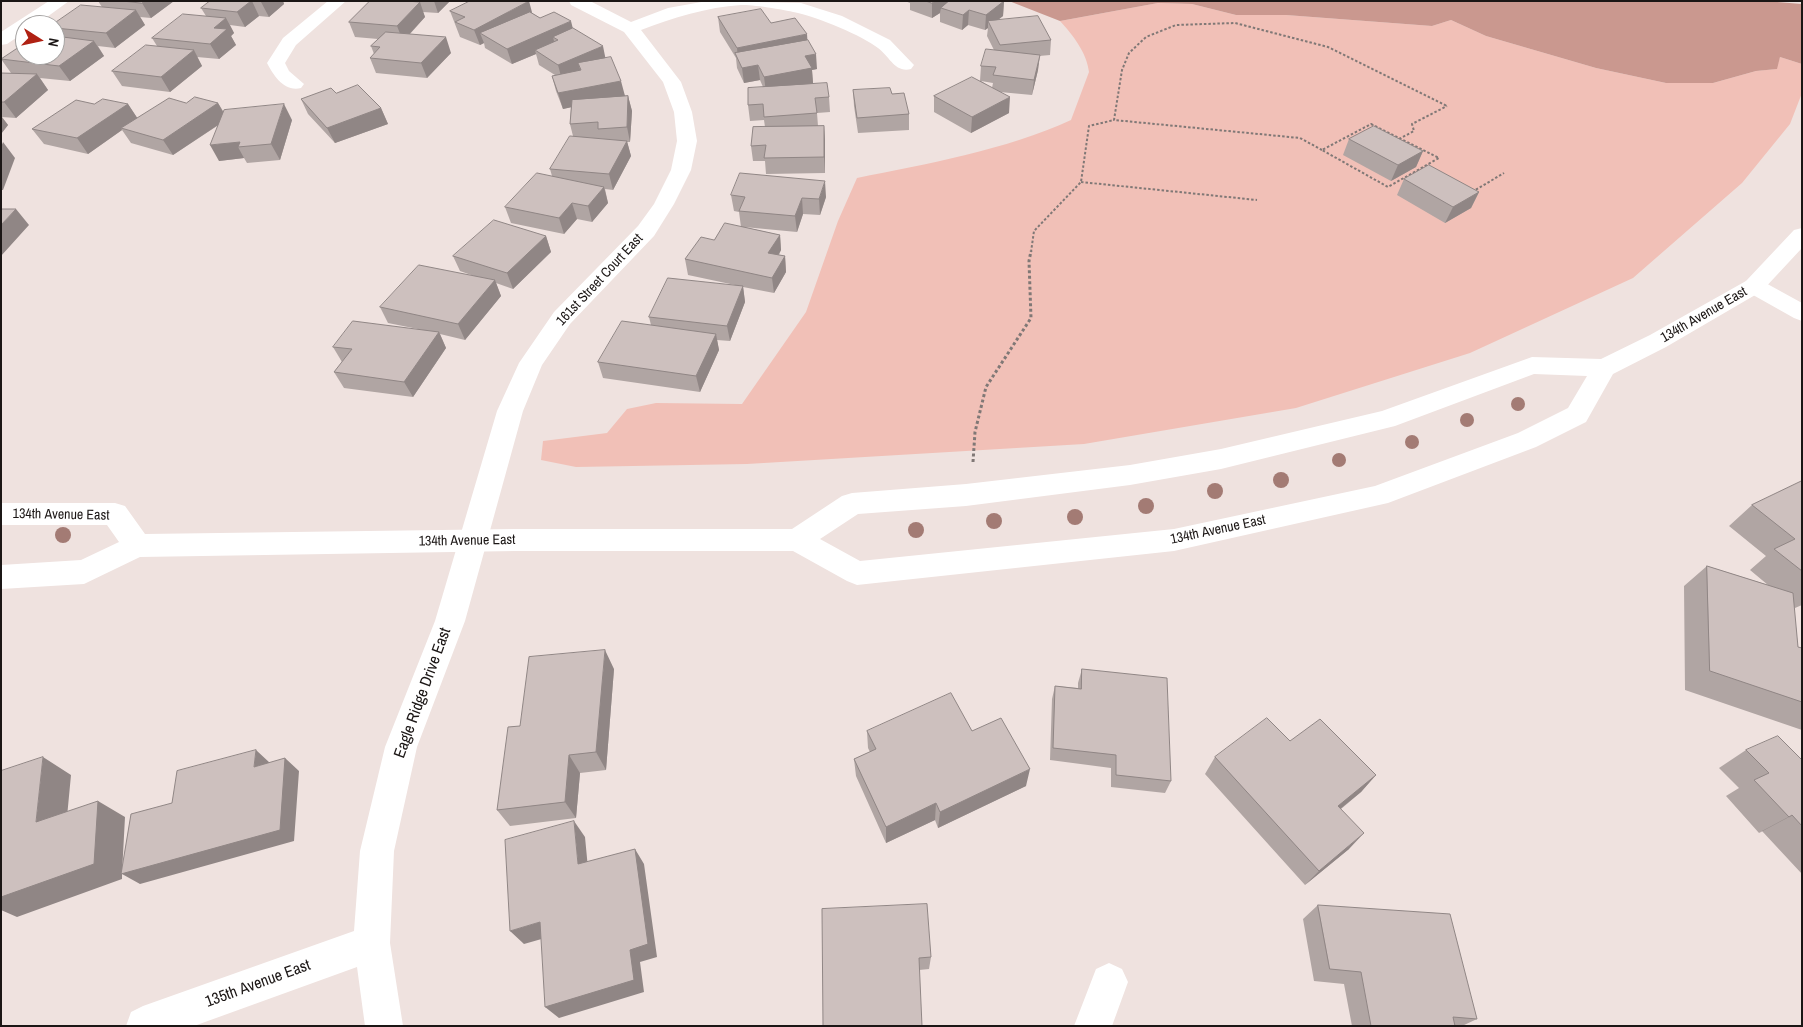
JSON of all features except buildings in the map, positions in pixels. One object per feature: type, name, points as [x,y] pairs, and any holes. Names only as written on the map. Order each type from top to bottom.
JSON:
[{"type":"street","points":[[1,40],[61,1]]},
{"type":"street","points":[[295,84],[282,74],[276,63],[288,42],[338,1]]},
{"type":"street","points":[[577,1],[630,28],[674,12],[737,1]]},
{"type":"street","points":[[747,1],[802,8],[836,20],[884,44],[905,65]]},
{"type":"street","name":"161st Street Court East","points":[[473,541],[510,411],[531,363],[562,318],[646,231],[664,204],[681,170],[686,141],[683,112],[672,82],[630,28]]},
{"type":"street","points":[[1754,286],[1802,235]]},
{"type":"street","name":"134th Avenue East","points":[[797,540],[852,504],[1018,489],[1130,475],[1221,459],[1386,419],[1532,365],[1604,368],[1658,341],[1754,286],[1802,313]]},
{"type":"street","name":"134th Avenue East","points":[[1,577],[84,572],[137,546],[473,541],[797,540],[857,573],[1174,540],[1378,496],[1527,440],[1577,415],[1604,368]]},
{"type":"street","name":"134th Avenue East","points":[[1,514],[115,514],[137,546]]},
{"type":"street","name":"Eagle Ridge Drive East","points":[[384,1026],[372,943],[377,851],[401,747],[450,620],[473,541]]},
{"type":"street","name":"135th Avenue East","points":[[145,1026],[166,1016],[372,943]]},
{"type":"street","points":[[1092,1026],[1110,982]]},
{"type":"path","points":[[1114,120],[1122,70],[1129,53],[1146,37],[1176,25],[1236,22],[1328,47],[1448,106],[1412,124],[1414,131],[1399,139]]},
{"type":"path","points":[[972,469],[975,432],[986,387],[1031,318],[1029,261],[1034,231],[1082,182],[1089,126],[1114,120],[1300,138],[1322,150],[1388,186],[1439,158],[1371,124],[1322,150]]},
{"type":"path","points":[[1470,193],[1504,173]]},
{"type":"path","points":[[1082,182],[1256,200]]},
{"type":"shaded area","points":[[1009,1],[1765,1],[1802,4],[1802,64],[1780,57],[1777,69],[1756,71],[1713,83],[1666,83],[1596,68],[1486,36],[1451,20],[1432,26],[1286,15],[1236,15],[1192,4],[1158,3],[1060,21]]},
{"type":"shaded area","points":[[1158,3],[1192,4],[1236,15],[1286,15],[1432,26],[1451,20],[1486,36],[1596,68],[1666,83],[1713,83],[1756,71],[1776,69],[1780,57],[1802,64],[1802,93],[1790,124],[1742,183],[1633,278],[1470,353],[1296,408],[1084,444],[747,464],[576,467],[541,460],[543,441],[607,433],[627,409],[656,403],[742,404],[806,312],[838,221],[857,178],[993,148],[1046,131],[1071,120],[1089,72],[1082,51],[1060,21]]}]
